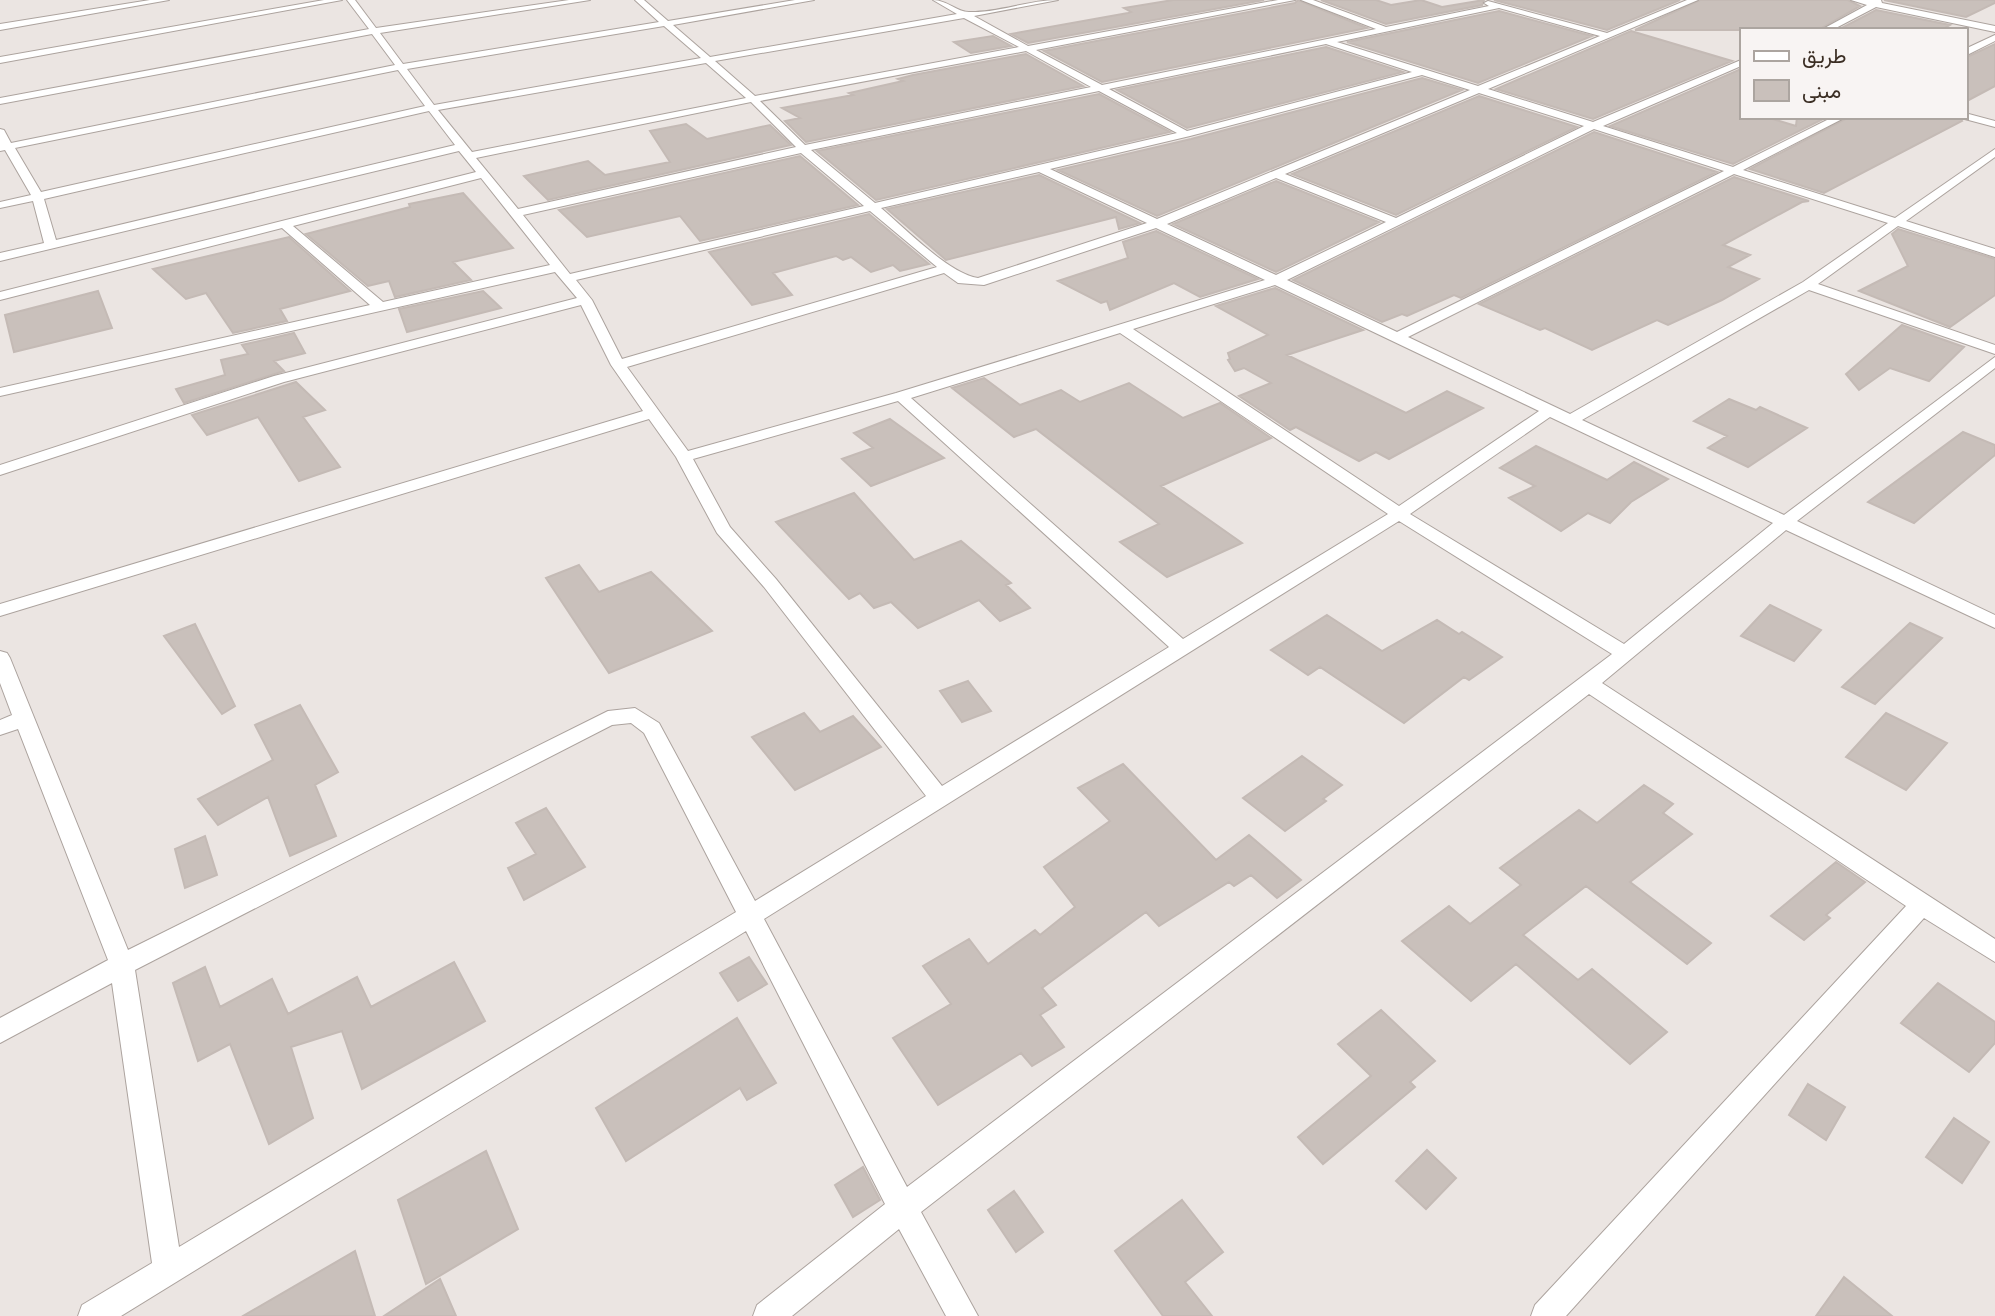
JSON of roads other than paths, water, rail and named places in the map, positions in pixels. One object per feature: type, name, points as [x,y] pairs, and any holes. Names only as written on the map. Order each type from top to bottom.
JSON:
[{"type":"street","points":[[0,27],[165,0]]},
{"type":"street","points":[[0,60],[338,0]]},
{"type":"street","points":[[351,0],[430,108],[586,300],[618,365],[684,457],[723,529],[770,583],[940,799]]},
{"type":"street","points":[[0,100],[449,15],[586,0]]},
{"type":"street","points":[[639,0],[753,99],[803,149],[946,268],[963,280],[979,282],[1156,224],[1694,0]]},
{"type":"street","points":[[4,147],[401,67],[810,0]]},
{"type":"street","points":[[937,0],[1186,134]]},
{"type":"street","points":[[0,205],[430,108],[1054,0]]},
{"type":"street","points":[[0,257],[465,152],[1291,0]]},
{"type":"street","points":[[1305,0],[1385,29]]},
{"type":"street","points":[[1479,0],[1605,35]]},
{"type":"street","points":[[1855,0],[1879,2],[1995,29]]},
{"type":"street","points":[[1829,28],[1879,2]]},
{"type":"street","points":[[515,213],[803,149],[1499,6]]},
{"type":"street","points":[[1967,52],[1995,38]]},
{"type":"street","points":[[1327,41],[1995,253]]},
{"type":"street","points":[[684,457],[901,396],[1277,280],[1592,127],[1740,64]]},
{"type":"street","points":[[0,392],[380,307],[564,273],[875,208],[1186,134],[1421,72]]},
{"type":"street","points":[[1967,117],[1995,124]]},
{"type":"street","points":[[1398,337],[1837,119]]},
{"type":"street","points":[[0,132],[4,147],[37,195],[51,245]]},
{"type":"street","points":[[93,1316],[752,915],[1560,415],[1808,285],[1995,152]]},
{"type":"street","points":[[1042,169],[1995,622]]},
{"type":"street","points":[[0,296],[484,174]]},
{"type":"street","points":[[1275,174],[1396,222]]},
{"type":"street","points":[[284,224],[380,307]]},
{"type":"street","points":[[618,365],[946,268]]},
{"type":"street","points":[[1808,285],[1995,350]]},
{"type":"street","points":[[0,470],[278,379],[586,300]]},
{"type":"street","points":[[1122,328],[1399,514],[1625,653]]},
{"type":"street","points":[[768,1316],[903,1208],[1588,684],[1784,523],[1995,361]]},
{"type":"street","points":[[901,396],[1182,648]]},
{"type":"street","points":[[0,610],[651,413]]},
{"type":"street","points":[[0,658],[11,723],[122,965],[168,1271]]},
{"type":"street","points":[[1588,684],[1995,952]]},
{"type":"street","points":[[0,1031],[122,965],[608,718],[635,715],[652,728],[903,1208],[963,1316]]},
{"type":"street","points":[[1546,1316],[1922,904]]}]
